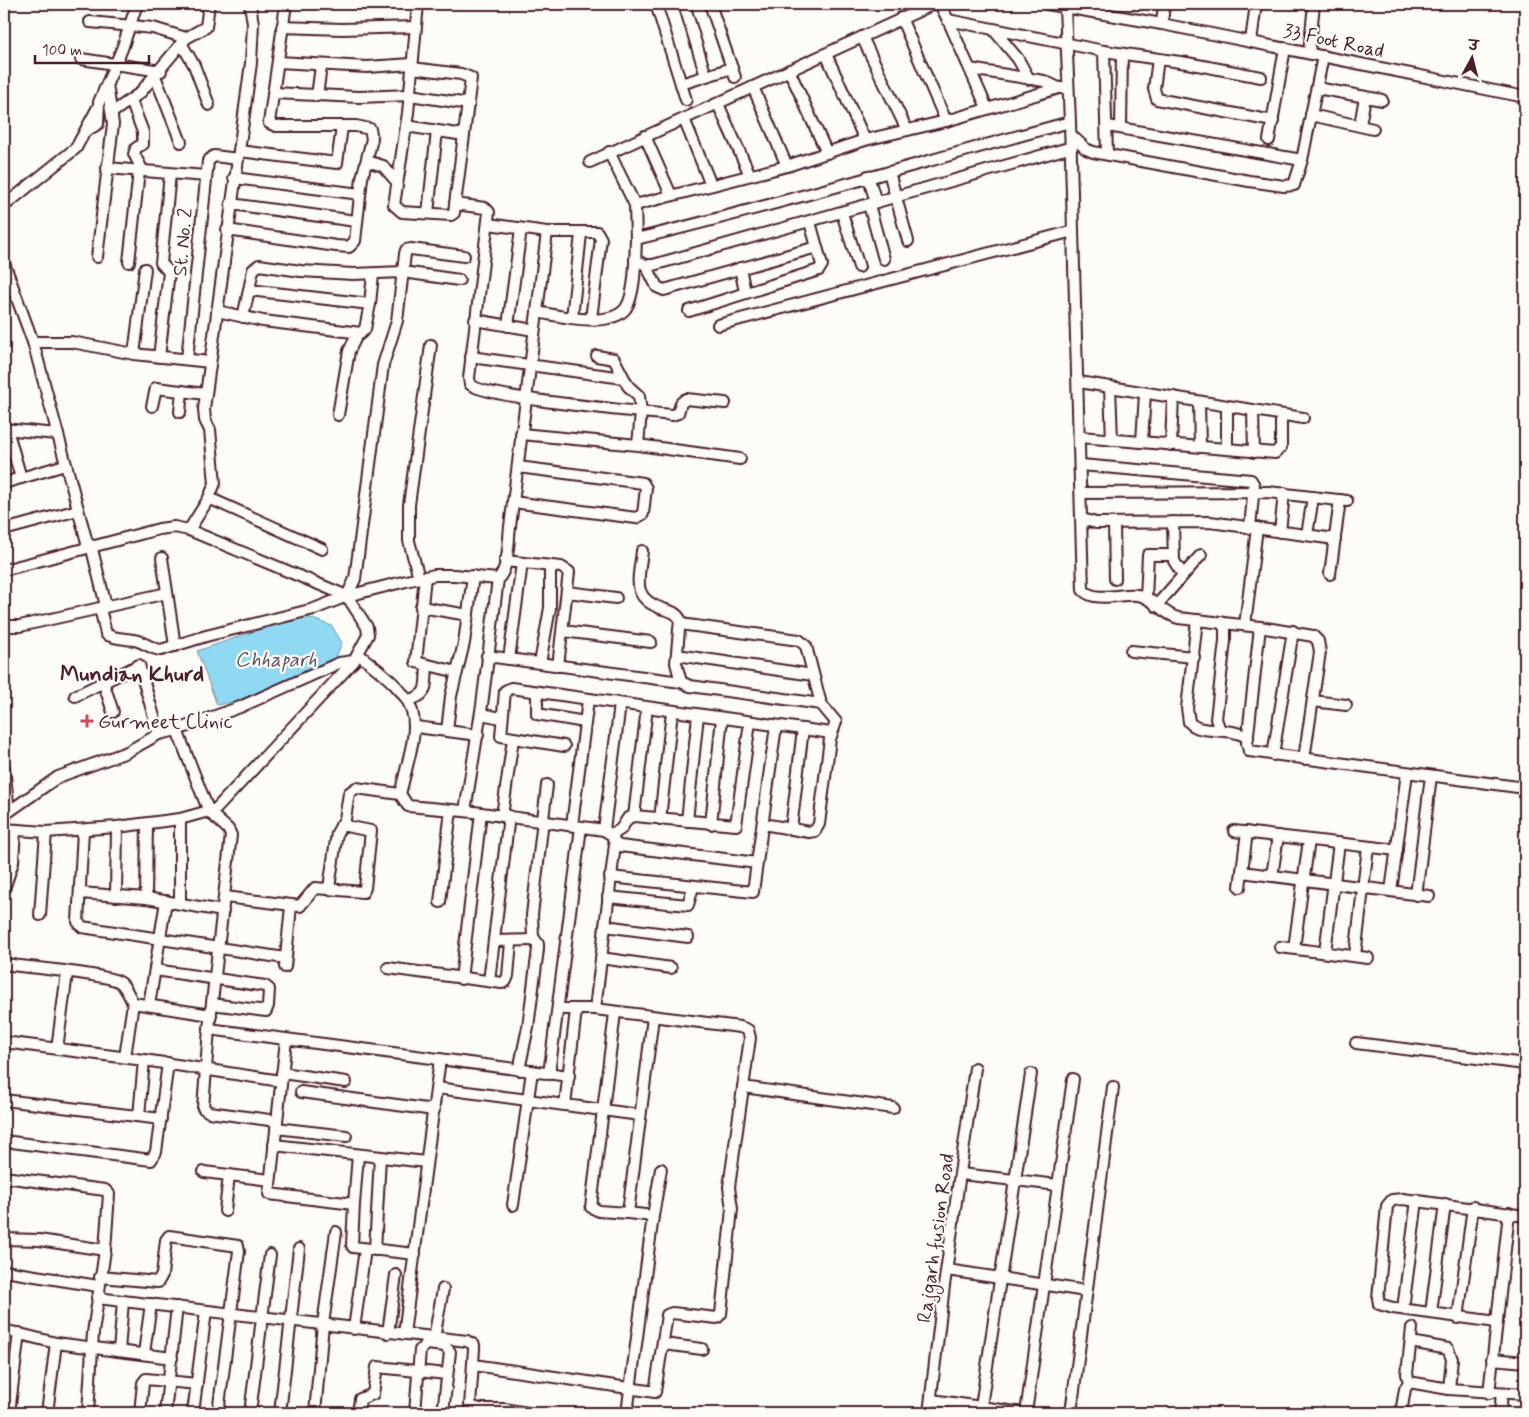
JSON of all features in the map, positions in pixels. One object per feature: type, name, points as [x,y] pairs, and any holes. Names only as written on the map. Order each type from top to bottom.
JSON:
[{"type":"street","points":[[4,206],[76,148],[98,108],[138,4]]},
{"type":"street","points":[[113,112],[131,101],[158,74],[184,41],[206,27],[209,4]]},
{"type":"street","points":[[189,530],[209,498],[215,483],[210,430],[204,416],[227,230],[251,63],[252,24],[250,4]]},
{"type":"street","points":[[227,230],[336,246],[349,247],[355,241],[360,194],[372,139],[370,129],[342,126],[272,126],[269,119],[286,4]]},
{"type":"street","points":[[278,62],[321,66],[412,66],[468,75],[471,83],[469,104],[453,215],[402,212],[396,209],[394,205],[410,95],[412,66],[415,27],[418,4]]},
{"type":"street","points":[[656,4],[686,100]]},
{"type":"street","points":[[684,4],[706,76]]},
{"type":"street","points":[[681,84],[706,76],[733,73],[710,4]]},
{"type":"street","points":[[590,162],[934,4]]},
{"type":"street","points":[[940,4],[987,108]]},
{"type":"street","name":"33 Foot Road","points":[[1047,4],[1251,41],[1496,92],[1525,96]]},
{"type":"street","points":[[1110,15],[1112,4]]},
{"type":"street","points":[[1162,24],[1164,4]]},
{"type":"street","points":[[1251,41],[1256,4]]},
{"type":"street","points":[[1309,53],[1314,4]]},
{"type":"street","points":[[1065,7],[1068,43],[1064,88],[1072,147],[1084,590],[1091,596],[1134,594],[1146,598],[1169,615],[1313,636],[1320,646],[1304,759]]},
{"type":"street","points":[[901,18],[946,121]]},
{"type":"street","points":[[948,20],[1104,51],[1158,58],[1261,77]]},
{"type":"street","points":[[90,22],[166,30],[184,41],[208,105]]},
{"type":"street","points":[[282,27],[342,29],[415,27]]},
{"type":"street","points":[[992,29],[1018,59],[1029,79]]},
{"type":"street","points":[[862,37],[907,130]]},
{"type":"street","points":[[1269,140],[1285,48]]},
{"type":"street","points":[[1104,51],[1108,126],[1107,154]]},
{"type":"street","points":[[826,54],[865,140]]},
{"type":"street","points":[[1121,128],[1122,54]]},
{"type":"street","points":[[1071,136],[1086,149],[1107,154],[1290,187],[1297,181],[1323,56]]},
{"type":"street","points":[[1158,58],[1154,93],[1157,99],[1273,121]]},
{"type":"street","points":[[81,59],[116,63],[158,74]]},
{"type":"street","points":[[317,96],[321,66]]},
{"type":"street","points":[[789,70],[827,153]]},
{"type":"street","points":[[970,70],[1050,83],[1064,88]]},
{"type":"street","points":[[158,74],[181,142]]},
{"type":"street","points":[[97,257],[113,124],[113,112],[107,84]]},
{"type":"street","points":[[753,88],[787,166]]},
{"type":"street","points":[[634,205],[787,166],[865,140],[946,121],[1064,88]]},
{"type":"street","points":[[1317,88],[1382,100]]},
{"type":"street","points":[[273,94],[317,96],[410,95],[469,104]]},
{"type":"street","points":[[1360,125],[1365,97]]},
{"type":"street","points":[[129,262],[141,171],[134,154],[136,148],[143,144],[145,138],[131,101]]},
{"type":"street","points":[[718,104],[750,175]]},
{"type":"street","points":[[86,131],[96,127],[100,119],[98,108]]},
{"type":"street","points":[[1311,115],[1373,129]]},
{"type":"street","points":[[100,119],[113,124]]},
{"type":"street","points":[[684,119],[711,184]]},
{"type":"street","points":[[636,238],[780,202],[868,176],[889,172],[1070,122]]},
{"type":"street","points":[[238,155],[337,162],[342,126]]},
{"type":"street","points":[[406,126],[464,135]]},
{"type":"street","points":[[1108,126],[1302,160]]},
{"type":"street","points":[[428,213],[437,131]]},
{"type":"street","points":[[645,136],[671,195]]},
{"type":"street","points":[[634,260],[646,265],[810,222],[1072,147]]},
{"type":"street","points":[[537,312],[572,318],[606,319],[618,315],[627,307],[630,297],[636,238],[634,205],[609,152]]},
{"type":"street","name":"St. No. 2","points":[[187,359],[208,162],[212,157],[238,155]]},
{"type":"street","points":[[367,161],[383,166],[397,182]]},
{"type":"street","points":[[107,168],[206,176]]},
{"type":"street","points":[[889,172],[908,241]]},
{"type":"street","points":[[159,357],[169,272],[161,262],[170,174]]},
{"type":"street","points":[[868,176],[884,259]]},
{"type":"street","points":[[234,178],[360,194]]},
{"type":"street","points":[[231,204],[356,222]]},
{"type":"street","points":[[455,204],[488,209],[488,224],[469,378],[473,388],[524,398],[676,415],[686,399],[725,403]]},
{"type":"street","points":[[842,213],[859,267]]},
{"type":"street","points":[[689,310],[819,270],[822,265],[810,222]]},
{"type":"street","points":[[488,224],[546,232],[581,234],[597,232],[601,239],[591,319]]},
{"type":"street","points":[[508,326],[521,229]]},
{"type":"street","points":[[718,325],[1074,231]]},
{"type":"street","points":[[465,810],[481,714],[498,579],[501,576],[505,561],[546,232]]},
{"type":"street","points":[[572,318],[581,234]]},
{"type":"street","points":[[646,265],[657,287],[664,290],[817,247]]},
{"type":"street","points":[[347,596],[355,578],[382,365],[397,321],[406,250],[464,256]]},
{"type":"street","points":[[4,263],[33,342],[65,465],[89,546],[103,607],[106,634],[111,637],[137,641],[154,650],[314,609],[347,596],[422,578],[454,574],[498,579]]},
{"type":"street","points":[[243,317],[253,270],[259,265],[301,271],[373,274],[403,272],[459,280]]},
{"type":"street","points":[[740,268],[745,292]]},
{"type":"street","points":[[134,354],[145,269]]},
{"type":"street","points":[[338,415],[349,351],[365,329],[368,321],[373,274]]},
{"type":"street","points":[[249,290],[370,304]]},
{"type":"street","points":[[217,311],[243,317],[361,333]]},
{"type":"street","points":[[475,320],[534,330]]},
{"type":"street","points":[[33,342],[72,342],[134,354],[210,362]]},
{"type":"street","points":[[430,345],[409,505],[409,541],[422,578],[421,607],[415,658],[420,664],[457,672]]},
{"type":"street","points":[[472,356],[623,378]]},
{"type":"street","points":[[597,356],[614,360],[628,386],[639,396],[641,412],[638,445]]},
{"type":"street","points":[[1079,382],[1303,418]]},
{"type":"street","points":[[152,406],[156,388],[206,394]]},
{"type":"street","points":[[1110,388],[1112,440]]},
{"type":"street","points":[[180,412],[182,391]]},
{"type":"street","points":[[1142,442],[1144,393]]},
{"type":"street","points":[[1171,445],[1173,397]]},
{"type":"street","points":[[1199,402],[1200,447]]},
{"type":"street","points":[[1227,450],[1228,406]]},
{"type":"street","points":[[1253,411],[1254,452]]},
{"type":"street","points":[[1080,437],[1275,453],[1280,451],[1281,415]]},
{"type":"street","points":[[21,478],[5,429],[57,434]]},
{"type":"street","points":[[521,434],[638,445],[740,459]]},
{"type":"street","points":[[4,483],[65,465]]},
{"type":"street","points":[[1081,465],[1247,479],[1253,482],[1253,528],[1245,625]]},
{"type":"street","points":[[512,502],[636,518],[642,514],[646,488],[642,483],[518,467]]},
{"type":"street","points":[[1082,493],[1254,491],[1343,500],[1330,574]]},
{"type":"street","points":[[1280,532],[1284,493]]},
{"type":"street","points":[[1307,535],[1313,497]]},
{"type":"street","points":[[209,498],[322,549]]},
{"type":"street","points":[[4,530],[78,510]]},
{"type":"street","points":[[1082,519],[1090,522],[1114,523],[1210,522],[1335,539]]},
{"type":"street","points":[[1173,522],[1173,555],[1177,567],[1183,575]]},
{"type":"street","points":[[1114,523],[1115,579]]},
{"type":"street","points":[[4,570],[89,546],[174,527],[189,530],[347,596],[367,627],[368,635],[356,658],[221,805],[209,812],[147,824],[83,831],[46,832],[4,829]]},
{"type":"street","points":[[642,551],[638,586],[642,598],[655,606],[678,615],[680,624],[677,669],[681,682]]},
{"type":"street","points":[[1146,598],[1148,555],[1173,555]]},
{"type":"street","points":[[1156,606],[1201,555]]},
{"type":"street","points":[[162,558],[175,646]]},
{"type":"street","points":[[505,561],[561,567],[568,572],[558,666]]},
{"type":"street","points":[[509,659],[522,563]]},
{"type":"street","points":[[540,664],[550,608],[550,567]]},
{"type":"street","points":[[447,731],[451,696],[468,616],[472,576]]},
{"type":"street","points":[[567,592],[616,598]]},
{"type":"street","points":[[4,626],[20,626],[167,593]]},
{"type":"street","points":[[421,607],[468,616]]},
{"type":"street","points":[[1198,620],[1188,708],[1189,722],[1197,728],[1237,732],[1248,738]]},
{"type":"street","points":[[1220,730],[1216,719],[1226,641],[1221,622]]},
{"type":"street","points":[[680,624],[799,640],[806,646],[821,704],[827,714],[835,720],[831,733],[817,828],[809,832],[763,824]]},
{"type":"street","points":[[1260,627],[1248,738],[1250,751],[1525,788]]},
{"type":"street","points":[[563,631],[650,642]]},
{"type":"street","points":[[1273,755],[1293,632]]},
{"type":"street","points":[[1131,651],[1194,658]]},
{"type":"street","points":[[677,655],[813,675]]},
{"type":"street","points":[[487,656],[681,682],[690,686],[821,704]]},
{"type":"street","points":[[6,813],[52,780],[127,752],[158,734],[177,730],[240,707],[339,663],[356,658],[388,677],[408,700],[413,711],[416,727],[400,794],[408,806],[465,810],[576,826],[610,836],[757,863]]},
{"type":"street","points":[[76,696],[138,664],[158,734]]},
{"type":"street","points":[[408,700],[421,697],[424,694],[427,666]]},
{"type":"street","points":[[103,681],[113,712]]},
{"type":"street","points":[[564,746],[513,740],[501,736],[505,690],[508,688],[831,733]]},
{"type":"street","points":[[537,692],[537,714],[586,722]]},
{"type":"street","points":[[549,1074],[558,1008],[588,700]]},
{"type":"street","points":[[1313,701],[1346,705]]},
{"type":"street","points":[[595,1009],[610,877],[610,836],[620,704]]},
{"type":"street","points":[[634,816],[647,708]]},
{"type":"street","points":[[660,819],[672,712]]},
{"type":"street","points":[[481,714],[502,718]]},
{"type":"street","points":[[687,822],[698,715]]},
{"type":"street","points":[[711,824],[722,718]]},
{"type":"street","points":[[610,836],[621,828],[628,818],[634,816],[734,826],[737,824],[750,722]]},
{"type":"street","points":[[610,877],[751,893],[754,890],[776,726]]},
{"type":"street","points":[[416,727],[478,735]]},
{"type":"street","points":[[791,829],[803,729]]},
{"type":"street","points":[[177,730],[209,812],[231,832],[209,1029],[203,1104],[205,1111],[346,1136]]},
{"type":"street","points":[[489,981],[513,740]]},
{"type":"street","points":[[4,768],[6,813]]},
{"type":"street","points":[[1391,891],[1407,773]]},
{"type":"street","points":[[1416,895],[1432,776]]},
{"type":"street","points":[[519,1070],[528,1027],[538,949],[532,932],[532,914],[547,785]]},
{"type":"street","points":[[329,888],[337,833],[346,813],[351,790],[356,788],[400,794]]},
{"type":"street","points":[[440,902],[451,810]]},
{"type":"street","points":[[461,979],[481,812]]},
{"type":"street","points":[[180,819],[180,903]]},
{"type":"street","points":[[146,898],[147,824]]},
{"type":"street","points":[[225,897],[300,906],[306,902],[315,888],[363,892],[365,888],[370,831],[341,825]]},
{"type":"street","points":[[116,896],[117,827]]},
{"type":"street","points":[[4,889],[13,862],[15,831]]},
{"type":"street","points":[[83,831],[78,922],[82,927],[218,946],[285,963],[291,906]]},
{"type":"street","points":[[1234,831],[1397,850]]},
{"type":"street","points":[[40,915],[46,832]]},
{"type":"street","points":[[1240,887],[1247,832]]},
{"type":"street","points":[[1272,876],[1278,836]]},
{"type":"street","points":[[1294,948],[1309,840]]},
{"type":"street","points":[[1325,952],[1338,843]]},
{"type":"street","points":[[1355,956],[1368,846]]},
{"type":"street","points":[[1242,872],[1428,896]]},
{"type":"street","points":[[608,897],[688,905],[693,887]]},
{"type":"street","points":[[80,893],[146,898],[223,911]]},
{"type":"street","points":[[149,1006],[166,901]]},
{"type":"street","points":[[605,926],[688,937]]},
{"type":"street","points":[[494,941],[535,940]]},
{"type":"street","points":[[388,968],[461,979],[506,982],[511,942]]},
{"type":"street","points":[[1280,947],[1368,958]]},
{"type":"street","points":[[601,958],[671,968]]},
{"type":"street","points":[[4,964],[67,973],[93,974],[119,982],[133,1003],[125,1057]]},
{"type":"street","points":[[133,1003],[149,1006],[212,1010],[266,1011],[268,1006],[270,992],[265,986],[155,970]]},
{"type":"street","points":[[57,1049],[67,973]]},
{"type":"street","points":[[474,1365],[652,1392],[657,1390],[666,1319],[669,1314],[717,1318],[721,1314],[732,1209],[729,1187],[750,1038],[748,1030],[740,1027],[615,1013],[595,1009],[576,1010],[558,1008]]},
{"type":"street","points":[[565,1105],[576,1010]]},
{"type":"street","points":[[615,1013],[591,1209],[599,1212],[653,1216]]},
{"type":"street","points":[[628,1213],[653,1017]]},
{"type":"street","points":[[209,1029],[569,1076]]},
{"type":"street","points":[[286,1040],[268,1191],[271,1196],[354,1204]]},
{"type":"street","points":[[4,1042],[206,1069],[346,1082]]},
{"type":"street","points":[[1356,1043],[1525,1064]]},
{"type":"street","points":[[404,1334],[440,1059]]},
{"type":"street","points":[[138,1116],[144,1060]]},
{"type":"street","points":[[4,1141],[151,1160],[155,1156],[168,1063]]},
{"type":"street","name":"Rajgarh fusion Road","points":[[930,1413],[946,1270],[962,1174],[975,1068]]},
{"type":"street","points":[[513,1205],[532,1071]]},
{"type":"street","points":[[981,1410],[1032,1074]]},
{"type":"street","points":[[932,1400],[981,1410],[1024,1413],[1073,1079]]},
{"type":"street","points":[[743,1087],[893,1108]]},
{"type":"street","points":[[1071,1413],[1113,1087]]},
{"type":"street","points":[[437,1088],[528,1102],[640,1115]]},
{"type":"street","points":[[301,1092],[434,1110]]},
{"type":"street","points":[[4,1100],[161,1119]]},
{"type":"street","points":[[274,1145],[426,1162]]},
{"type":"street","points":[[358,1155],[352,1245],[370,1250],[415,1254]]},
{"type":"street","points":[[354,1329],[370,1250],[380,1157]]},
{"type":"street","points":[[627,1413],[628,1389],[661,1169]]},
{"type":"street","points":[[204,1172],[270,1180]]},
{"type":"street","points":[[962,1174],[1058,1185]]},
{"type":"street","points":[[225,1211],[230,1175]]},
{"type":"street","points":[[4,1177],[108,1191],[110,1197],[105,1250],[97,1298],[88,1413]]},
{"type":"street","points":[[1497,1322],[1382,1306],[1378,1302],[1387,1206],[1396,1199],[1417,1200],[1525,1216]]},
{"type":"street","points":[[1403,1309],[1417,1200]]},
{"type":"street","points":[[1431,1313],[1445,1204]]},
{"type":"street","points":[[1458,1318],[1473,1207]]},
{"type":"street","points":[[1489,1393],[1509,1213]]},
{"type":"street","points":[[316,1413],[323,1324],[336,1232]]},
{"type":"street","points":[[4,1271],[99,1281],[158,1282],[162,1275],[166,1240],[169,1236],[238,1246],[239,1251],[218,1413]]},
{"type":"street","points":[[4,1239],[39,1240],[105,1250]]},
{"type":"street","points":[[280,1413],[289,1322],[299,1249]]},
{"type":"street","points":[[250,1413],[270,1255]]},
{"type":"street","points":[[946,1270],[1086,1291]]},
{"type":"street","points":[[388,1333],[396,1275]]},
{"type":"street","points":[[434,1338],[444,1289]]},
{"type":"street","points":[[97,1298],[471,1342],[474,1349],[474,1365],[470,1406],[480,1409],[504,1408],[527,1413]]},
{"type":"street","points":[[119,1351],[123,1301]]},
{"type":"street","points":[[144,1353],[151,1304]]},
{"type":"street","points":[[165,1413],[177,1307]]},
{"type":"street","points":[[193,1413],[206,1311]]},
{"type":"street","points":[[1401,1413],[1405,1389],[1409,1382],[1407,1374],[1412,1328]]},
{"type":"street","points":[[4,1330],[56,1343],[172,1358]]},
{"type":"street","points":[[4,1413],[8,1413],[19,1333]]},
{"type":"street","points":[[1411,1342],[1448,1350],[1452,1359],[1449,1389]]},
{"type":"street","points":[[47,1413],[56,1343]]},
{"type":"street","points":[[415,1413],[420,1350],[426,1344],[448,1348],[444,1404]]},
{"type":"street","points":[[664,1344],[702,1349]]},
{"type":"street","points":[[1492,1359],[1525,1362]]},
{"type":"street","points":[[358,1413],[360,1399],[373,1394],[377,1367],[447,1374]]},
{"type":"street","points":[[140,1413],[143,1384],[146,1379],[197,1384]]},
{"type":"street","points":[[1409,1382],[1449,1389],[1525,1394]]},
{"type":"street","points":[[1500,1413],[1502,1393]]},
{"type":"water","name":"Chhaparh","points":[[302,615],[332,626],[342,643],[332,666],[285,691],[217,705],[197,651]]},
{"type":"place","name":"Gurmeet Clinic","points":[[87,721]]},
{"type":"district","name":"Mundian Khurd","points":[[132,673]]}]
